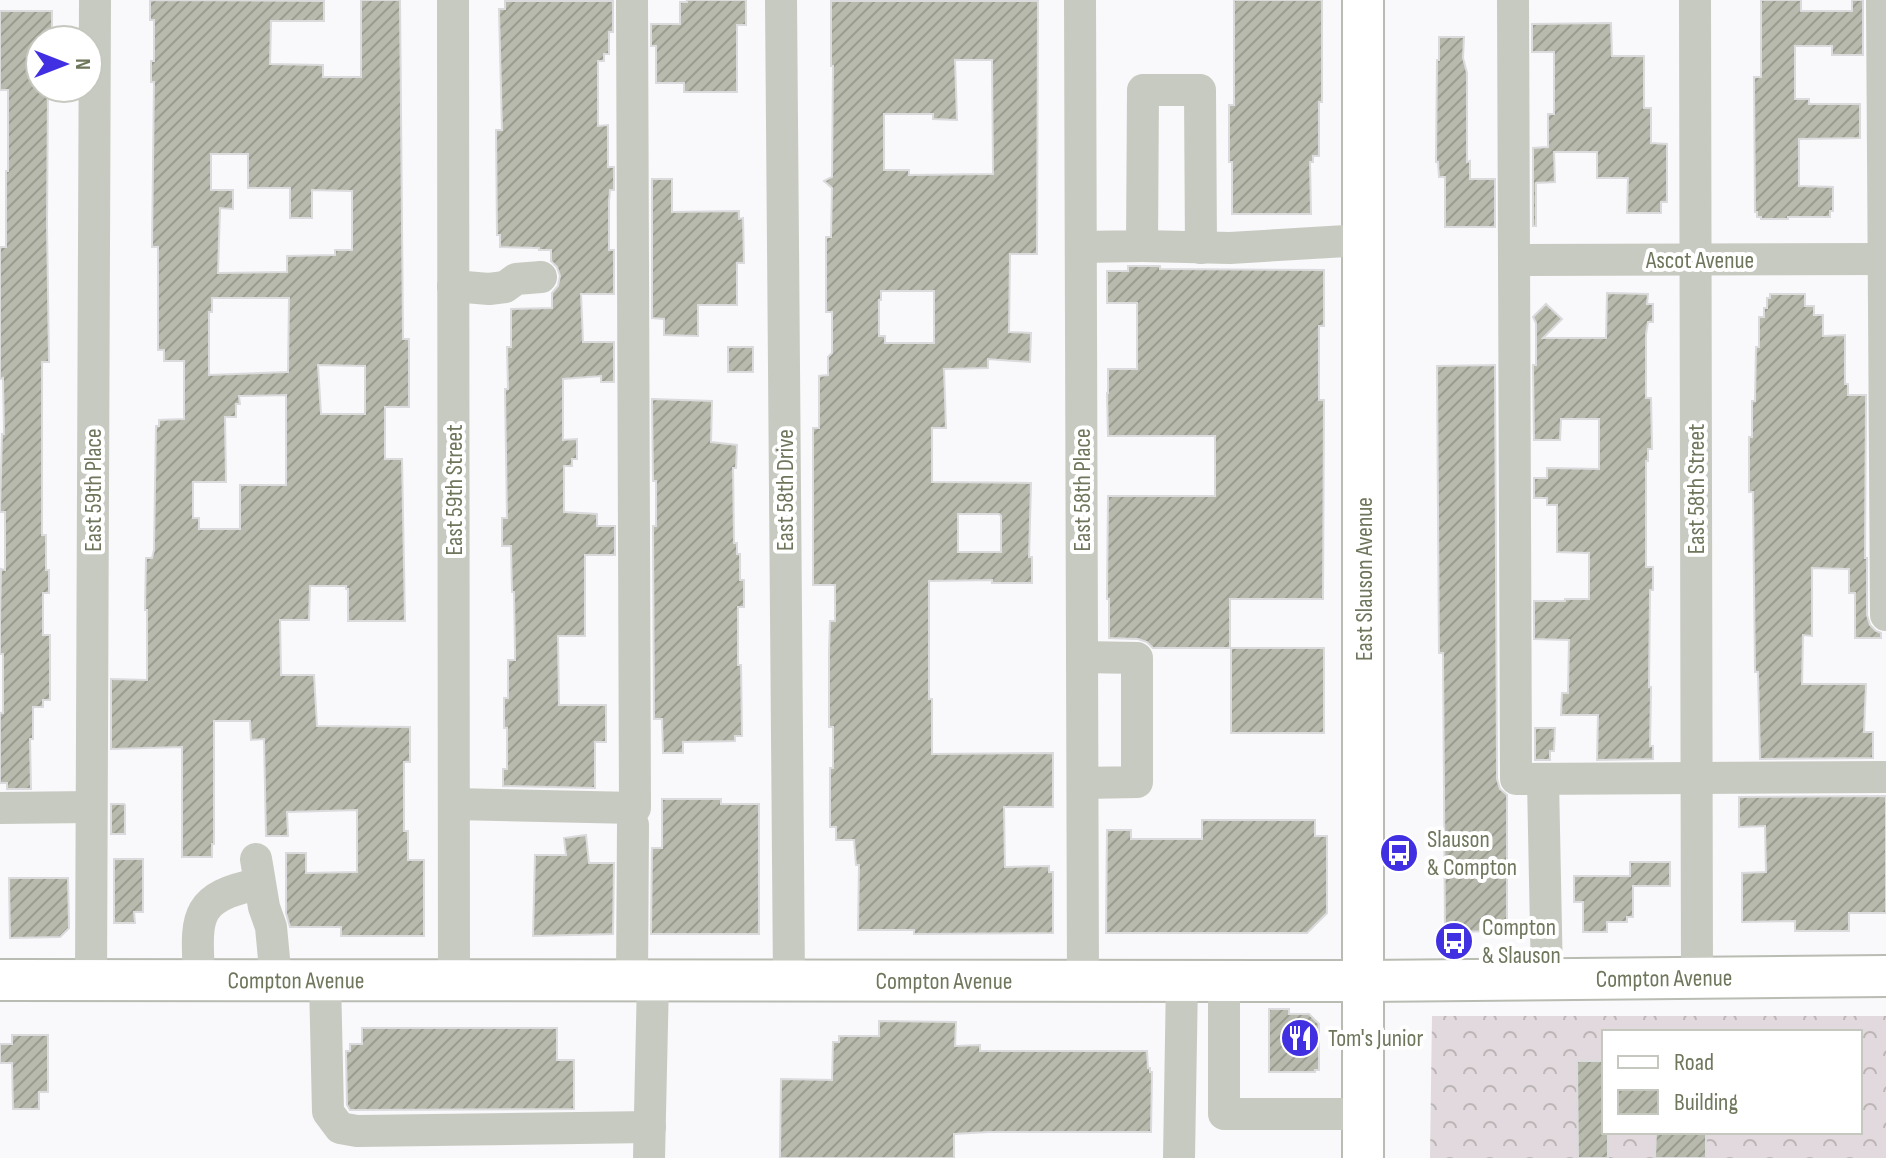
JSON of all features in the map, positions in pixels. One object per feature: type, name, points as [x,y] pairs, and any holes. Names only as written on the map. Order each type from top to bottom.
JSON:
[{"type":"main road","name":"East Slauson Avenue","points":[[1363,0],[1363,1158]]},
{"type":"main road","name":"Compton Avenue","points":[[0,980],[1364,981],[1886,976]]},
{"type":"street","name":"East 59th Place","points":[[91,980],[95,0]]},
{"type":"street","name":"East 59th Street","points":[[453,0],[454,980]]},
{"type":"street","points":[[454,804],[635,808],[632,0]]},
{"type":"street","name":"East 58th Drive","points":[[781,0],[789,980]]},
{"type":"street","name":"East 58th Place","points":[[1080,0],[1083,980]]},
{"type":"street","points":[[1513,0],[1516,779],[1886,777]]},
{"type":"street","name":"East 58th Street","points":[[1695,0],[1697,979]]},
{"type":"street","points":[[1882,0],[1886,615]]},
{"type":"street","points":[[1142,246],[1143,90],[1200,90],[1201,248]]},
{"type":"street","points":[[1081,247],[1201,248],[1363,240]]},
{"type":"street","name":"Ascot Avenue","points":[[1514,260],[1885,259]]},
{"type":"street","points":[[453,286],[497,288],[505,287],[516,279],[541,277]]},
{"type":"street","points":[[1082,657],[1137,658],[1137,782],[1083,783]]},
{"type":"street","points":[[1543,780],[1547,980]]},
{"type":"street","points":[[0,808],[91,807]]},
{"type":"street","points":[[325,980],[328,1112],[340,1128],[650,1142],[633,825]]},
{"type":"street","points":[[199,980],[197,928],[201,913],[258,872],[271,927],[276,980]]},
{"type":"street","points":[[1179,1158],[1182,980]]},
{"type":"street","points":[[1224,981],[1224,1114],[1363,1114]]},
{"type":"green space","points":[[1432,1016],[1886,1016],[1886,1158],[1430,1158]]},
{"type":"building","points":[[150,0],[324,1],[324,21],[271,21],[270,64],[323,65],[323,77],[361,77],[361,0],[400,0],[403,339],[409,339],[409,407],[385,407],[385,459],[402,459],[405,621],[348,621],[346,586],[310,586],[309,620],[280,620],[281,675],[314,675],[317,726],[410,727],[410,762],[404,762],[404,831],[408,831],[408,860],[424,860],[424,936],[341,936],[341,927],[290,927],[286,913],[286,853],[306,853],[306,873],[357,872],[357,810],[287,812],[288,836],[266,836],[264,739],[251,740],[250,721],[214,721],[212,857],[182,857],[182,747],[111,749],[111,679],[147,680],[146,558],[152,558],[154,550],[156,426],[159,426],[159,420],[184,419],[184,361],[164,361],[164,350],[158,350],[158,247],[152,247],[154,82],[151,82],[151,61],[154,61],[154,20],[150,20]],"holes":[[[211,154],[248,154],[248,188],[290,188],[290,218],[312,218],[312,190],[352,191],[352,250],[335,250],[335,255],[287,256],[287,272],[218,273],[220,208],[233,209],[233,190],[211,190]],[[212,298],[289,298],[288,372],[209,375],[209,312],[212,312]],[[318,365],[365,366],[365,414],[321,414]],[[286,395],[286,485],[240,485],[240,529],[199,529],[199,518],[193,518],[193,482],[226,482],[225,417],[236,417],[239,396]]]},
{"type":"building","points":[[746,0],[746,25],[737,25],[737,92],[684,92],[684,83],[656,83],[656,46],[651,46],[651,24],[680,24],[680,2]]},
{"type":"building","points":[[1234,0],[1322,0],[1322,102],[1319,102],[1319,156],[1313,156],[1313,162],[1310,162],[1311,214],[1232,214],[1229,105],[1234,105]]},
{"type":"building","points":[[1761,0],[1801,0],[1801,11],[1852,11],[1852,0],[1863,0],[1863,55],[1832,55],[1832,46],[1795,46],[1795,99],[1809,99],[1809,104],[1860,104],[1860,138],[1799,139],[1799,186],[1833,187],[1830,217],[1761,219],[1755,212],[1754,77],[1761,77]]},
{"type":"building","points":[[505,1],[613,1],[609,54],[604,54],[604,61],[598,61],[598,126],[608,125],[608,167],[614,167],[614,190],[610,190],[609,201],[609,250],[614,250],[614,294],[581,294],[583,342],[614,342],[614,382],[601,382],[601,376],[563,379],[563,440],[577,439],[577,459],[572,459],[572,466],[564,466],[564,512],[597,514],[597,526],[615,526],[615,555],[585,555],[585,636],[558,636],[559,705],[606,705],[606,742],[595,742],[595,788],[503,786],[503,769],[507,769],[504,698],[508,698],[508,660],[515,660],[511,546],[502,546],[502,518],[507,518],[505,389],[508,389],[507,347],[511,347],[511,309],[552,308],[552,293],[558,286],[560,276],[551,261],[551,250],[500,247],[500,235],[497,235],[496,130],[502,130],[499,9],[505,9]]},
{"type":"building","points":[[831,1],[1038,1],[1037,254],[1010,254],[1009,332],[1031,333],[1030,362],[988,359],[988,368],[944,369],[946,428],[932,428],[932,482],[1031,483],[1029,557],[1032,557],[1032,583],[929,581],[929,699],[932,699],[932,754],[1053,753],[1053,807],[1004,807],[1005,867],[1049,866],[1049,872],[1053,872],[1053,933],[914,934],[914,930],[858,930],[859,865],[856,865],[854,840],[836,840],[836,827],[830,827],[833,727],[829,727],[829,652],[830,621],[835,621],[835,585],[813,585],[813,428],[819,428],[819,376],[828,375],[828,357],[832,353],[832,312],[826,312],[826,237],[831,237],[832,188],[824,181],[832,177]],"holes":[[[955,60],[992,60],[993,174],[909,175],[909,170],[884,170],[884,114],[933,114],[933,119],[957,120]],[[881,291],[934,291],[934,343],[885,343],[885,336],[879,336]],[[958,514],[1001,516],[1001,552],[958,552]]]},
{"type":"building","points":[[0,11],[52,11],[52,24],[24,24],[24,104],[48,104],[49,362],[42,362],[42,535],[46,535],[46,570],[49,570],[49,593],[43,593],[43,635],[50,635],[50,700],[43,700],[43,707],[33,707],[31,789],[7,789],[7,783],[0,783],[3,654],[0,654],[0,623],[1,569],[5,570],[5,512],[0,512],[4,434],[3,378],[0,379],[0,247],[6,247],[8,90],[0,90]]},
{"type":"building","points":[[1611,23],[1612,56],[1644,56],[1644,108],[1651,108],[1651,143],[1667,144],[1667,202],[1661,202],[1661,213],[1627,213],[1628,178],[1597,178],[1597,152],[1554,152],[1555,182],[1536,183],[1536,226],[1533,226],[1533,148],[1548,147],[1548,114],[1554,114],[1554,52],[1532,52],[1532,24]]},
{"type":"building","points":[[1439,37],[1464,37],[1467,162],[1470,161],[1470,179],[1495,179],[1495,227],[1445,227],[1445,177],[1439,177],[1436,162]]},
{"type":"building","points":[[652,179],[672,179],[672,212],[739,211],[739,219],[743,218],[744,263],[737,263],[737,305],[698,305],[698,336],[664,335],[664,319],[652,318]]},
{"type":"building","points":[[1128,266],[1324,270],[1324,326],[1319,326],[1319,400],[1324,400],[1323,599],[1230,599],[1230,648],[1153,648],[1138,639],[1109,638],[1108,496],[1215,496],[1215,436],[1108,436],[1108,369],[1137,369],[1137,303],[1107,303],[1107,271],[1128,271]]},
{"type":"building","points":[[1607,293],[1648,294],[1647,304],[1653,304],[1653,322],[1648,322],[1646,334],[1646,398],[1651,398],[1652,449],[1648,449],[1646,461],[1646,567],[1653,567],[1649,687],[1653,759],[1597,760],[1598,715],[1561,715],[1562,693],[1568,693],[1569,640],[1534,639],[1534,601],[1589,599],[1589,553],[1557,552],[1557,505],[1547,505],[1547,498],[1534,498],[1534,478],[1547,478],[1547,468],[1599,469],[1599,419],[1561,419],[1560,440],[1534,440],[1536,323],[1533,317],[1546,304],[1562,319],[1543,338],[1606,338]]},
{"type":"building","points":[[1770,294],[1805,294],[1805,306],[1814,306],[1814,315],[1823,315],[1823,336],[1845,335],[1845,384],[1848,384],[1848,395],[1866,395],[1867,615],[1870,625],[1881,633],[1881,638],[1855,638],[1855,593],[1849,593],[1849,569],[1812,568],[1812,636],[1803,635],[1802,684],[1866,684],[1864,732],[1873,732],[1873,758],[1760,759],[1749,437],[1752,437],[1752,401],[1755,401],[1759,317],[1764,317]]},
{"type":"building","points":[[728,347],[753,347],[753,372],[728,372]]},
{"type":"building","points":[[1495,365],[1497,779],[1500,789],[1507,795],[1507,931],[1445,932],[1437,366]]},
{"type":"building","points":[[652,399],[712,401],[711,442],[737,445],[736,468],[733,468],[734,543],[737,543],[737,554],[740,554],[740,580],[744,580],[744,607],[738,607],[742,736],[735,736],[735,741],[683,742],[683,753],[663,753],[662,719],[654,719],[653,526],[656,526],[656,481],[653,481]]},
{"type":"building","points":[[1231,648],[1324,648],[1324,733],[1231,733]]},
{"type":"building","points":[[1535,728],[1555,728],[1554,751],[1550,751],[1550,760],[1535,760]]},
{"type":"building","points":[[1886,796],[1886,913],[1849,913],[1849,931],[1795,931],[1795,921],[1742,922],[1742,873],[1766,872],[1765,826],[1739,827],[1739,797]]},
{"type":"building","points":[[662,799],[721,799],[721,804],[759,804],[759,934],[651,934],[652,848],[662,848]]},
{"type":"building","points":[[111,804],[125,805],[125,834],[111,834]]},
{"type":"building","points":[[1202,820],[1315,820],[1315,836],[1327,836],[1327,913],[1307,933],[1106,933],[1107,830],[1131,830],[1131,839],[1202,839]]},
{"type":"building","points":[[586,835],[589,863],[614,863],[613,934],[533,936],[535,855],[566,855],[564,838]]},
{"type":"building","points":[[114,859],[143,859],[143,912],[134,912],[135,923],[114,923]]},
{"type":"building","points":[[1630,862],[1670,862],[1670,886],[1633,886],[1633,917],[1627,917],[1627,922],[1607,922],[1607,932],[1583,932],[1583,902],[1574,902],[1574,876],[1630,876]]},
{"type":"building","points":[[9,878],[68,878],[69,928],[60,937],[10,938]]},
{"type":"building","points":[[1269,1009],[1289,1009],[1289,1014],[1309,1014],[1319,1024],[1319,1070],[1269,1072]]},
{"type":"building","points":[[879,1021],[956,1022],[955,1046],[980,1045],[980,1051],[1147,1051],[1148,1068],[1152,1072],[1151,1132],[954,1134],[954,1158],[780,1158],[781,1079],[832,1080],[833,1042],[839,1042],[839,1036],[879,1036]]},
{"type":"building","points":[[362,1028],[557,1028],[557,1060],[574,1060],[574,1109],[350,1110],[347,1105],[346,1051],[350,1051],[350,1044],[362,1044]]},
{"type":"building","points":[[12,1035],[48,1035],[48,1092],[39,1092],[39,1109],[13,1109],[12,1063],[0,1063],[0,1044],[12,1044]]},
{"type":"building","points":[[1577,1061],[1602,1061],[1602,1134],[1608,1134],[1608,1158],[1578,1158]]},
{"type":"building","points":[[1656,1134],[1706,1134],[1706,1158],[1655,1158]]},
{"type":"place","name":"Slauson & Compton","points":[[1399,853]]},
{"type":"place","name":"Compton & Slauson","points":[[1454,941]]},
{"type":"place","name":"Tom's Junior","points":[[1300,1038]]}]
